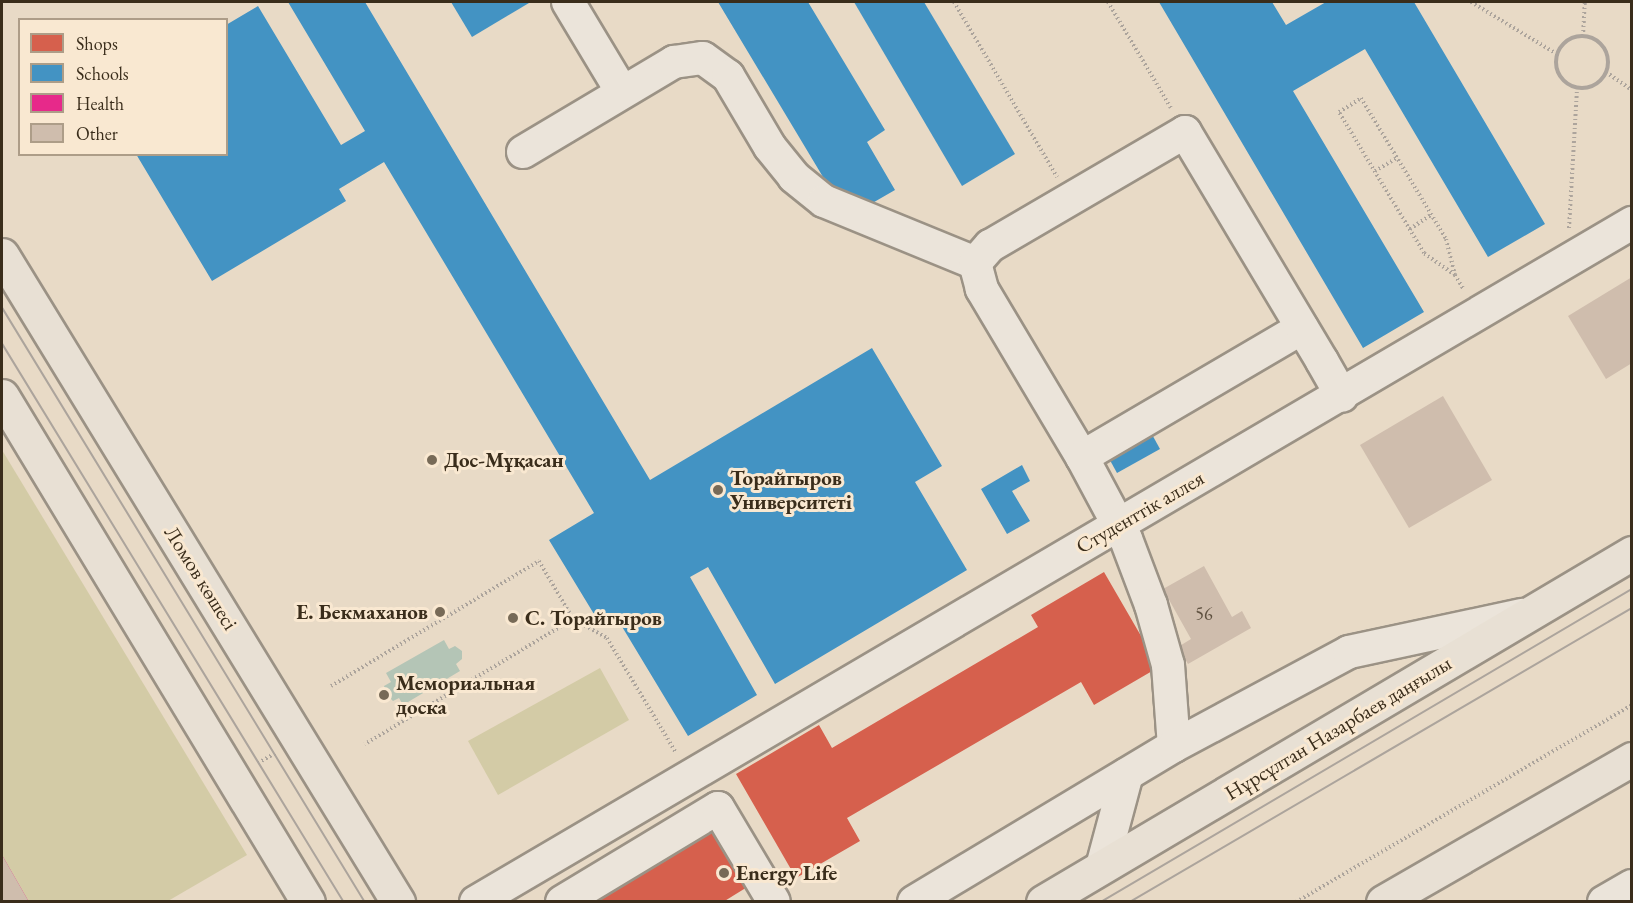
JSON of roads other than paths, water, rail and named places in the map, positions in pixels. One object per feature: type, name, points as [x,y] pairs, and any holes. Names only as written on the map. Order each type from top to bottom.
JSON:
[{"type":"main road","name":"Ломов көшесі","points":[[2,255],[398,902]]},
{"type":"main road","points":[[2,396],[308,902]]},
{"type":"main road","name":"Нұрсұлтан Назарбаев даңғылы","points":[[1043,902],[1632,553]]},
{"type":"main road","points":[[1383,902],[1632,759]]},
{"type":"lane","points":[[567,2],[622,92]]},
{"type":"lane","points":[[523,152],[674,62],[703,58],[728,76],[770,147],[794,177],[824,201],[975,263]]},
{"type":"lane","points":[[975,263],[990,246],[1185,132],[1342,396]]},
{"type":"lane","name":"Студенттік аллея","points":[[477,902],[717,759],[1342,396],[1632,223]]},
{"type":"lane","points":[[975,263],[981,289],[1082,457],[1119,524],[1151,605],[1168,665],[1173,746]]},
{"type":"lane","points":[[1082,457],[1302,328]]},
{"type":"lane","points":[[914,902],[1173,746],[1349,651],[1534,612]]},
{"type":"lane","points":[[1102,867],[1127,774]]},
{"type":"lane","points":[[562,902],[718,808],[774,902]]},
{"type":"lane","points":[[1605,902],[1632,886]]},
{"type":"tram line","points":[[2,307],[365,902]]},
{"type":"tram line","points":[[2,343],[344,902]]},
{"type":"tram line","points":[[1101,902],[1632,589]]},
{"type":"tram line","points":[[1130,902],[1632,608]]},
{"type":"place","name":"Дос-Мұқасан","points":[[432,460]]},
{"type":"place","name":"Торайгыров Университеті","points":[[718,490]]},
{"type":"place","name":"Е. Бекмаханов","points":[[440,612]]},
{"type":"place","name":"С. Торайгыров","points":[[513,618]]},
{"type":"place","name":"Мемориальная доска","points":[[384,695]]},
{"type":"place","name":"Energy Life","points":[[724,873]]}]
